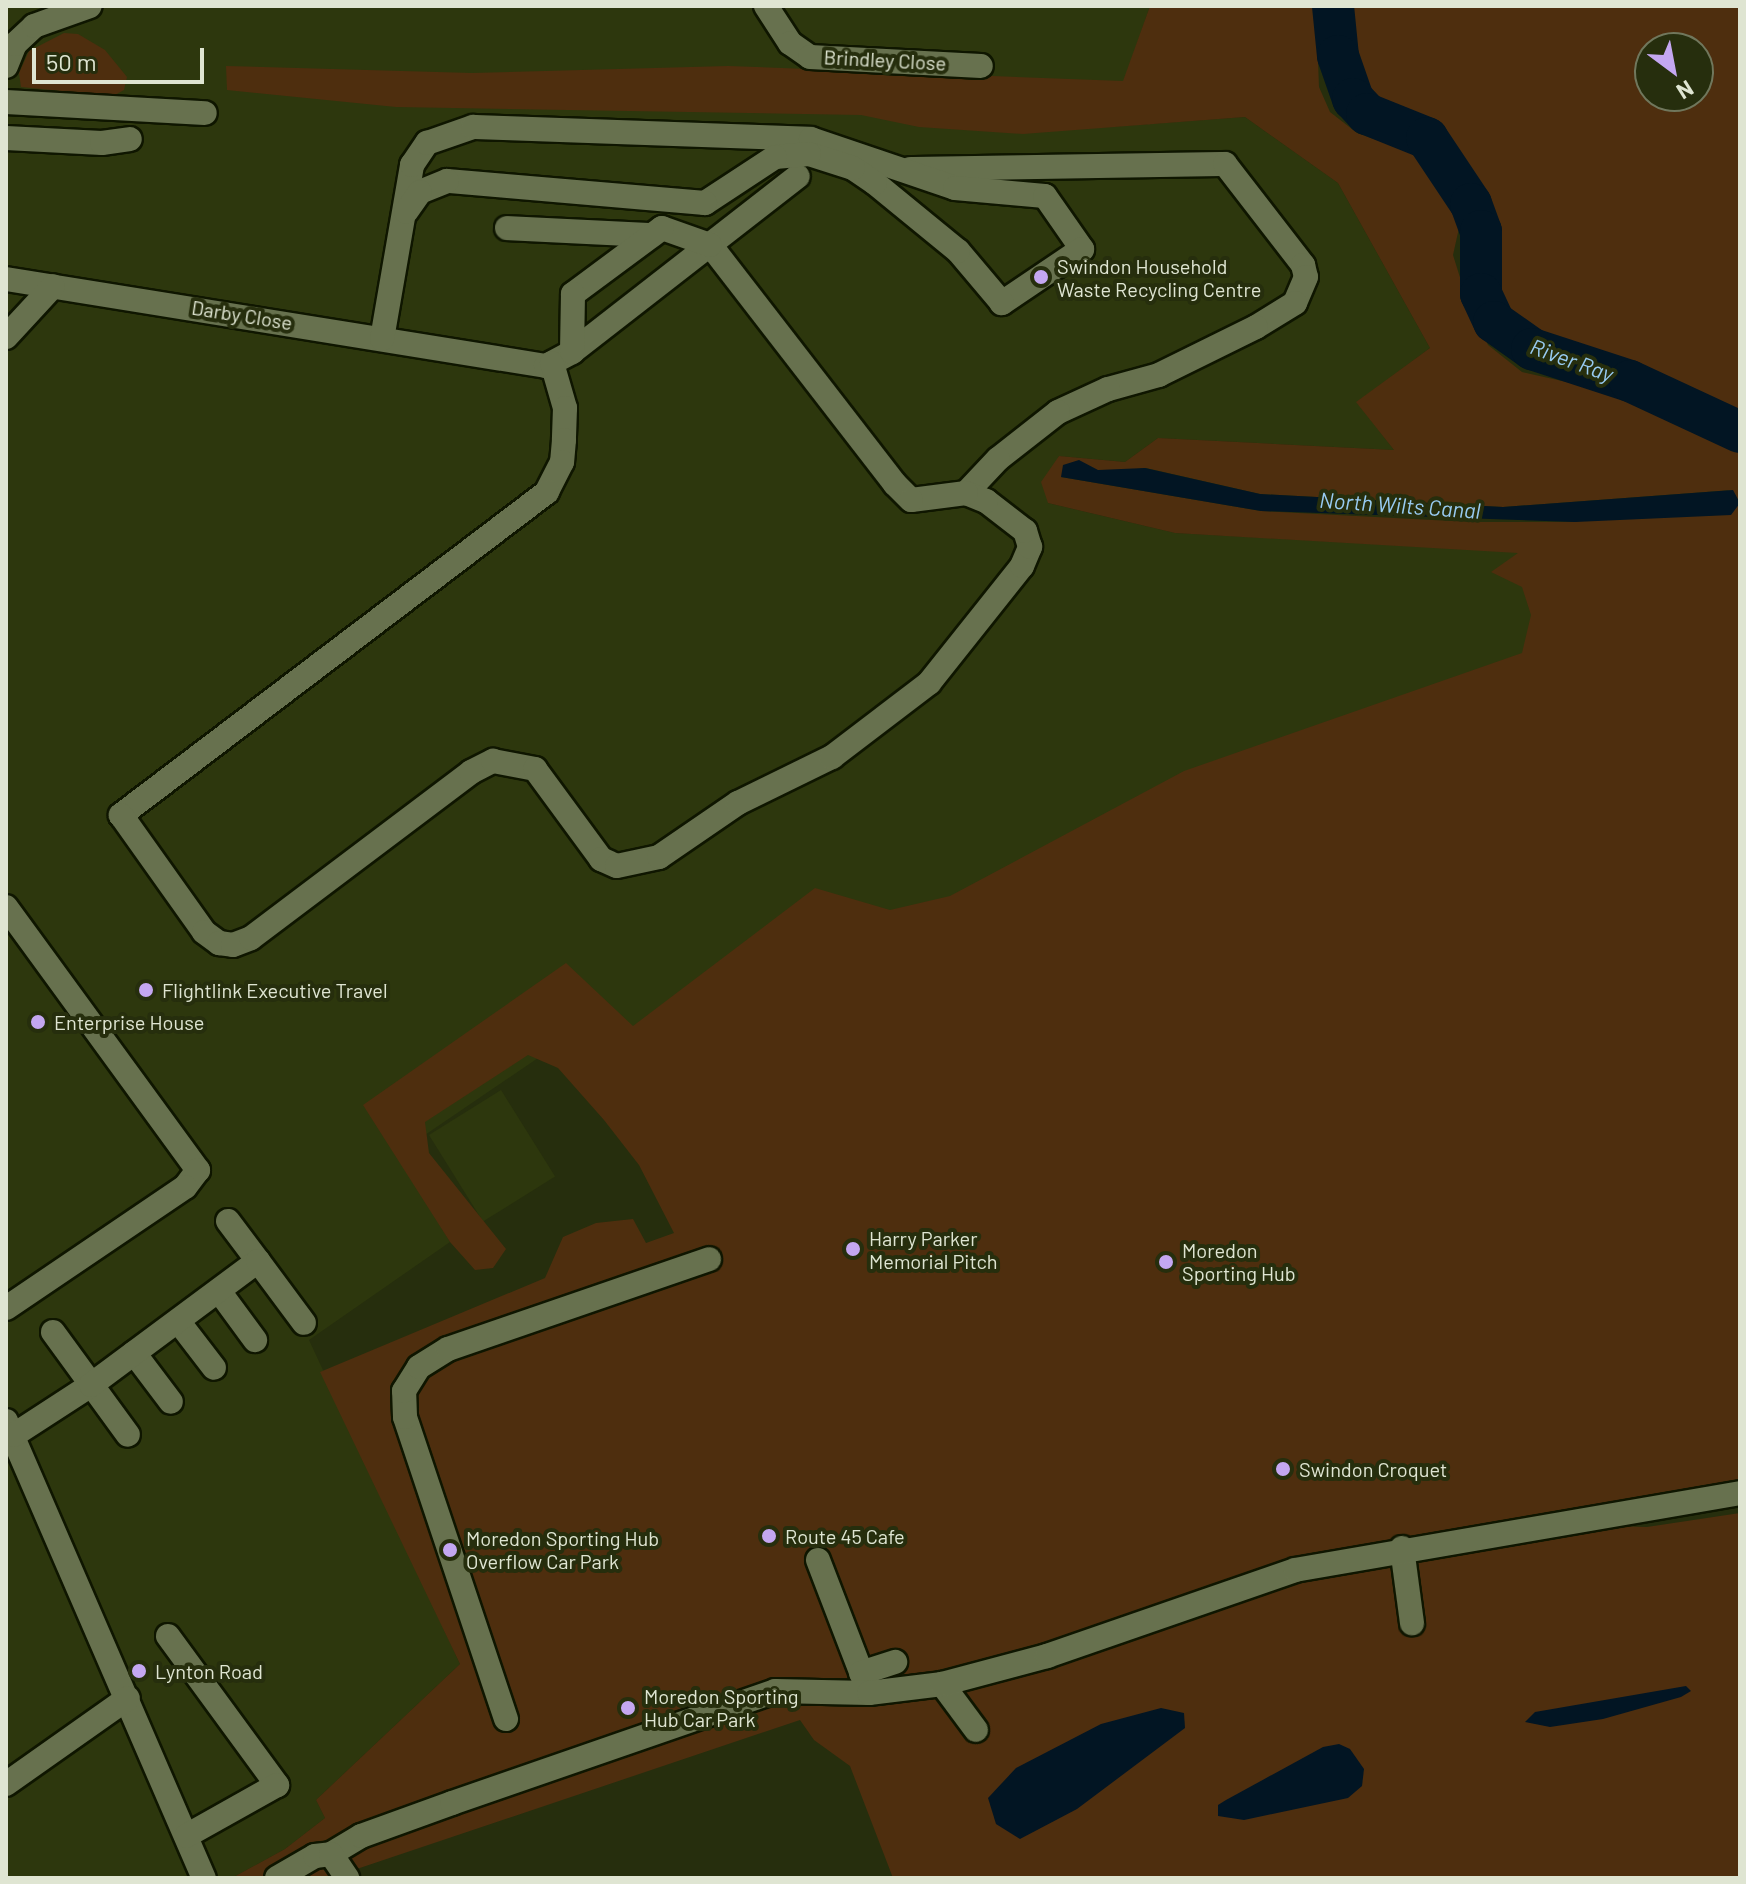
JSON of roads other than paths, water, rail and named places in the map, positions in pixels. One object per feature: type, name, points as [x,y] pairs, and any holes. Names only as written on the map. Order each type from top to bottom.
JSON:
[{"type":"street","points":[[6,66],[15,44],[34,26],[90,6]]},
{"type":"street","name":"Brindley Close","points":[[766,6],[790,43],[810,57],[981,66]]},
{"type":"street","points":[[6,102],[205,113]]},
{"type":"street","points":[[382,339],[412,165],[427,143],[473,127],[785,135],[832,143],[955,188],[1045,196],[1082,249],[1002,303],[958,251],[875,183],[829,158],[785,154],[705,203],[447,181],[420,192],[406,212]]},
{"type":"street","points":[[6,138],[102,143],[130,139]]},
{"type":"street","points":[[903,170],[1225,164],[1303,265],[1306,277],[1295,303],[1256,327],[1159,375],[1108,389],[1058,412],[998,459],[966,493],[927,502],[911,500],[710,245],[662,228],[573,294],[562,357],[565,408],[562,462],[547,492],[121,815],[204,932],[219,943],[233,945],[251,938],[471,772],[493,761],[535,769],[601,859],[617,866],[659,857],[738,803],[832,757],[929,683],[1022,566],[1030,547],[1025,531],[986,501],[966,493]]},
{"type":"street","points":[[562,357],[798,176]]},
{"type":"street","points":[[507,228],[652,235]]},
{"type":"street","name":"Darby Close","points":[[6,279],[382,339],[535,367],[562,357]]},
{"type":"street","points":[[6,337],[53,286]]},
{"type":"street","points":[[6,907],[198,1170],[185,1187],[6,1308]]},
{"type":"street","points":[[228,1221],[304,1323]]},
{"type":"street","points":[[506,1719],[405,1417],[404,1391],[419,1367],[448,1349],[709,1259]]},
{"type":"street","points":[[204,1878],[10,1428],[91,1385],[258,1261]]},
{"type":"street","points":[[219,1291],[255,1340]]},
{"type":"street","points":[[178,1321],[214,1368]]},
{"type":"street","points":[[53,1332],[128,1435]]},
{"type":"street","points":[[134,1353],[171,1402]]},
{"type":"street","points":[[277,1878],[315,1856],[331,1854],[361,1836],[775,1691],[865,1683],[942,1684],[1047,1656],[1241,1585],[1402,1548],[1740,1493]]},
{"type":"street","points":[[1402,1548],[1412,1623]]},
{"type":"street","points":[[818,1560],[865,1683]]},
{"type":"street","points":[[168,1636],[277,1785],[186,1836]]},
{"type":"street","points":[[865,1683],[895,1662]]},
{"type":"street","points":[[942,1684],[976,1730]]},
{"type":"street","points":[[6,1784],[128,1698]]},
{"type":"street","points":[[331,1854],[347,1878]]},
{"type":"water","name":"North Wilts Canal","points":[[1079,460],[1098,470],[1145,468],[1260,494],[1503,507],[1733,490],[1740,503],[1731,515],[1575,522],[1261,511],[1061,477],[1063,465]]},
{"type":"water","points":[[1686,1686],[1691,1691],[1681,1697],[1603,1719],[1550,1727],[1525,1722],[1535,1712]]},
{"type":"water","points":[[1161,1708],[1184,1713],[1185,1728],[1077,1809],[1020,1839],[996,1824],[988,1798],[1016,1768],[1101,1724]]},
{"type":"water","points":[[1339,1744],[1350,1749],[1364,1769],[1362,1786],[1348,1798],[1244,1820],[1218,1816],[1218,1805],[1226,1800],[1323,1747]]},
{"type":"waterway","name":"River Ray","points":[[1333,6],[1338,56],[1353,99],[1367,114],[1427,138],[1471,204],[1481,231],[1481,294],[1494,322],[1532,349],[1630,381],[1740,432]]},
{"type":"place","name":"Swindon Household Waste Recycling Centre","points":[[1041,277]]},
{"type":"place","name":"Flightlink Executive Travel","points":[[146,990]]},
{"type":"place","name":"Enterprise House","points":[[38,1022]]},
{"type":"place","name":"Harry Parker Memorial Pitch","points":[[853,1249]]},
{"type":"place","name":"Moredon Sporting Hub","points":[[1166,1262]]},
{"type":"place","name":"Swindon Croquet","points":[[1283,1469]]},
{"type":"place","name":"Route 45 Cafe","points":[[769,1536]]},
{"type":"place","name":"Moredon Sporting Hub Overflow Car Park","points":[[450,1550]]},
{"type":"place","name":"Lynton Road","points":[[139,1671]]},
{"type":"place","name":"Moredon Sporting Hub Car Park","points":[[628,1708]]}]
